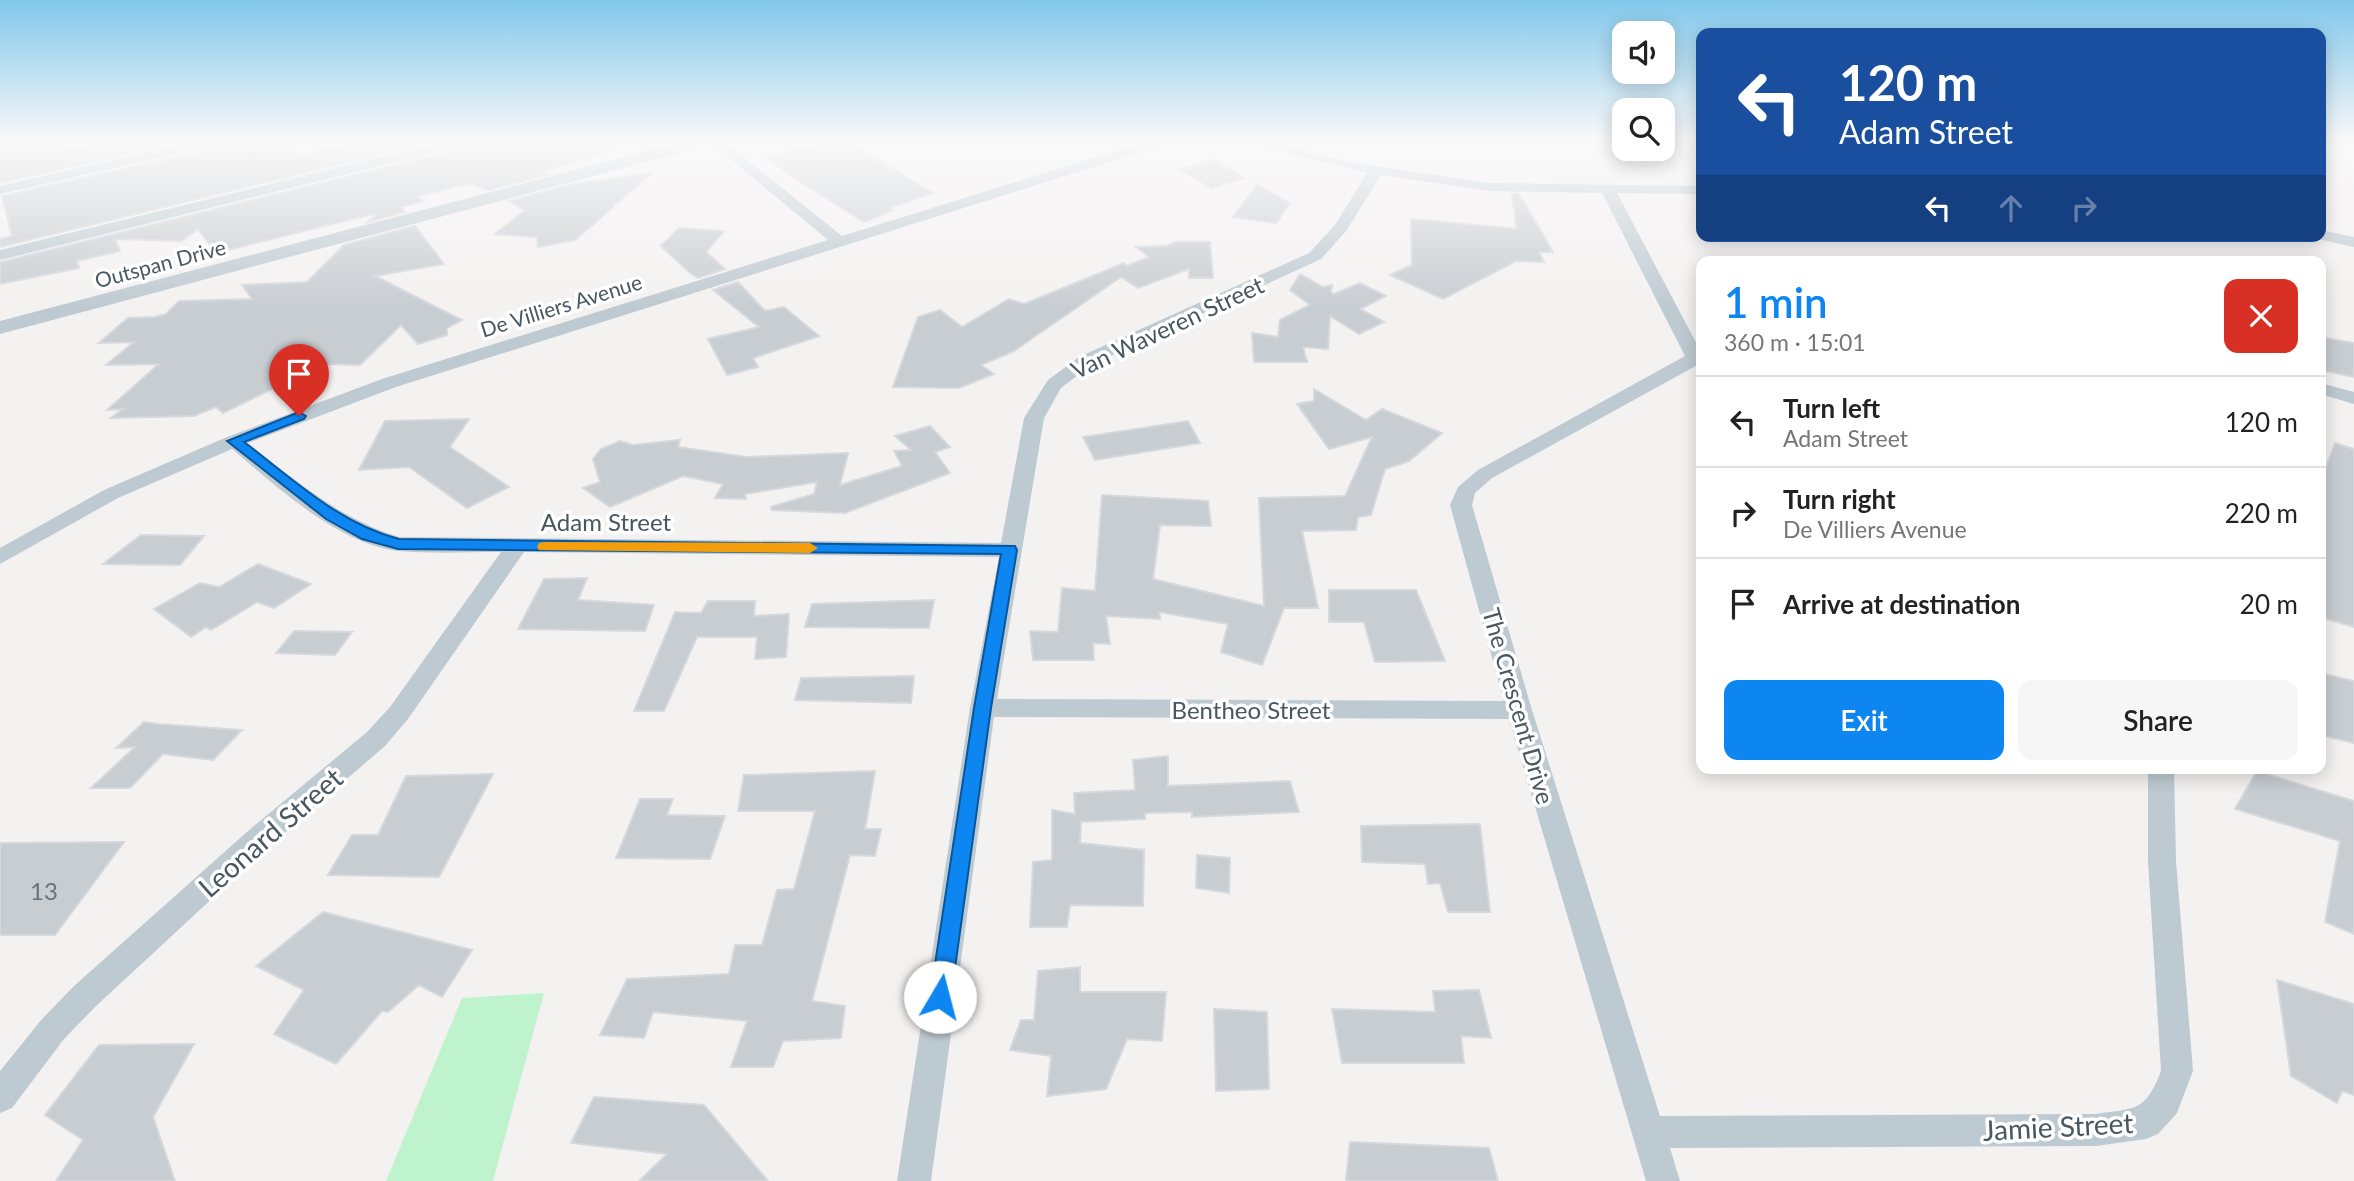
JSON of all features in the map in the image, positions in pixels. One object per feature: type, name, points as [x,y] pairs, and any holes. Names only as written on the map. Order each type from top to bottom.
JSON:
[{"type":"street","points":[[0,255],[231,198]]},
{"type":"street","name":"Outspan Drive","points":[[0,328],[489,198]]},
{"type":"street","points":[[786,198],[841,243]]},
{"type":"street","name":"De Villiers Avenue","points":[[0,557],[111,494],[234,441],[389,383],[982,198]]},
{"type":"street","name":"Van Waveren Street","points":[[914,1181],[983,708],[1009,550],[1034,418],[1044,393],[1086,361],[1104,351],[1315,256],[1341,228],[1360,198]]},
{"type":"street","points":[[1612,198],[1696,354]]},
{"type":"street","points":[[2326,235],[2354,242]]},
{"type":"street","name":"The Crescent Drive","points":[[1663,1181],[1519,710],[1461,505],[1465,491],[1485,474],[1696,359]]},
{"type":"street","points":[[2326,390],[2354,398]]},
{"type":"street","name":"Adam Street","points":[[234,441],[331,516],[368,535],[398,544],[1009,550]]},
{"type":"street","name":"Leonard Street","points":[[0,1097],[53,1029],[85,996],[258,839],[376,739],[399,713],[516,547]]},
{"type":"street","name":"Bentheo Street","points":[[983,708],[1519,710]]},
{"type":"street","name":"Jamie Street","points":[[1648,1132],[2096,1130],[2146,1123],[2165,1102],[2177,1071],[2162,861],[2161,774]]},
{"type":"green space","points":[[544,993],[493,1181],[386,1181],[462,998]]},
{"type":"building","points":[[3,198],[201,198],[0,247],[0,239],[12,236]]},
{"type":"building","points":[[260,198],[420,198],[423,201],[401,207],[405,212],[368,222],[377,213],[216,253],[198,229],[181,241],[115,239],[120,251],[77,261],[79,268],[0,284],[0,262]]},
{"type":"building","points":[[520,198],[623,198],[616,204],[613,201],[613,207],[575,240],[538,247],[537,237],[495,234],[525,210],[509,201]]},
{"type":"building","points":[[826,198],[918,198],[889,208],[893,210],[864,222]]},
{"type":"building","points":[[1247,198],[1281,198],[1290,203],[1276,223],[1233,217]]},
{"type":"building","points":[[1513,198],[1521,198],[1553,252],[1539,252],[1544,262],[1516,261],[1443,299],[1390,275],[1412,265],[1411,219],[1517,229]]},
{"type":"building","points":[[415,226],[444,264],[375,276],[462,320],[447,328],[447,335],[418,344],[401,325],[360,365],[323,364],[303,386],[278,386],[223,413],[216,407],[194,416],[111,418],[123,409],[107,410],[159,364],[106,365],[134,342],[99,343],[128,318],[166,314],[179,301],[252,299],[242,285],[307,282],[344,245]]},
{"type":"building","points":[[679,228],[724,231],[706,252],[725,269],[698,278],[689,272],[661,246]]},
{"type":"building","points":[[1176,242],[1210,242],[1213,278],[1189,278],[1189,269],[1138,288],[1121,277],[1014,351],[981,365],[994,374],[959,388],[893,387],[918,317],[940,310],[962,327],[1009,299],[1024,304],[1124,263],[1126,266],[1149,257],[1136,247],[1166,246]]},
{"type":"building","points":[[1300,274],[1323,287],[1332,285],[1331,292],[1334,294],[1360,283],[1386,296],[1360,309],[1384,322],[1359,334],[1330,316],[1328,349],[1303,347],[1307,362],[1254,362],[1252,333],[1278,337],[1280,320],[1310,305],[1290,290]]},
{"type":"building","points":[[738,282],[765,311],[784,307],[819,336],[753,358],[758,367],[727,375],[708,339],[759,327],[713,290]]},
{"type":"building","points":[[2326,338],[2354,343],[2354,377],[2326,371]]},
{"type":"building","points":[[1314,389],[1366,420],[1382,409],[1442,433],[1409,461],[1385,469],[1371,515],[1358,517],[1356,530],[1302,531],[1318,608],[1284,608],[1262,665],[1221,652],[1228,624],[1159,612],[1160,619],[1106,616],[1110,644],[1093,643],[1094,660],[1033,660],[1030,631],[1058,632],[1062,588],[1095,591],[1102,495],[1208,501],[1211,526],[1160,525],[1153,579],[1264,606],[1259,498],[1345,496],[1372,437],[1329,449],[1297,404],[1314,401]]},
{"type":"building","points":[[469,419],[450,447],[509,487],[467,508],[409,467],[359,470],[385,421]]},
{"type":"building","points":[[1188,421],[1200,443],[1095,460],[1083,437]]},
{"type":"building","points":[[930,426],[950,447],[935,452],[950,473],[845,513],[772,510],[771,507],[814,494],[817,482],[745,494],[746,499],[715,498],[723,484],[683,476],[610,507],[583,488],[600,482],[593,459],[601,449],[620,441],[633,445],[680,440],[678,447],[747,457],[848,453],[840,485],[902,466],[894,451],[911,450],[895,436]]},
{"type":"building","points":[[2335,443],[2354,449],[2354,627],[2326,619],[2326,468]]},
{"type":"building","points":[[141,535],[204,536],[180,565],[103,564]]},
{"type":"building","points":[[258,564],[311,584],[274,608],[257,602],[211,630],[206,627],[191,637],[154,609],[200,583],[219,587]]},
{"type":"building","points":[[587,578],[578,600],[654,605],[645,631],[518,629],[544,579]]},
{"type":"building","points":[[1329,590],[1416,590],[1445,661],[1375,662],[1364,622],[1329,622]]},
{"type":"building","points":[[934,600],[929,628],[805,627],[812,604]]},
{"type":"building","points":[[708,601],[755,601],[754,616],[789,614],[786,657],[755,659],[757,637],[697,637],[664,711],[634,711],[675,612],[701,613]]},
{"type":"building","points":[[294,631],[352,632],[335,655],[276,653]]},
{"type":"building","points":[[2326,674],[2354,681],[2354,743],[2326,736]]},
{"type":"building","points":[[914,676],[911,703],[795,700],[801,678]]},
{"type":"building","points":[[144,722],[242,730],[213,760],[163,754],[130,788],[91,788],[135,747],[116,748]]},
{"type":"building","points":[[1168,756],[1168,786],[1290,781],[1299,812],[1192,817],[1192,812],[1145,813],[1145,819],[1081,822],[1080,843],[1144,850],[1143,906],[1070,905],[1067,927],[1030,927],[1033,862],[1052,860],[1052,810],[1075,814],[1074,793],[1135,790],[1133,760]]},
{"type":"building","points":[[875,771],[865,829],[881,829],[875,856],[850,855],[812,1001],[845,1006],[841,1038],[783,1041],[773,1067],[731,1067],[747,1021],[653,1012],[644,1038],[600,1035],[627,979],[729,974],[735,945],[762,945],[777,890],[794,889],[815,811],[738,811],[744,775]]},
{"type":"building","points":[[493,774],[439,877],[328,875],[352,835],[378,835],[406,776]]},
{"type":"building","points":[[2255,774],[2267,774],[2354,801],[2354,934],[2325,922],[2340,841],[2235,809]]},
{"type":"building","points":[[640,799],[673,799],[667,815],[725,816],[710,859],[616,858]]},
{"type":"building","points":[[1480,824],[1490,912],[1448,912],[1440,883],[1428,884],[1425,864],[1362,862],[1361,826]]},
{"type":"building","points":[[124,842],[55,935],[0,935],[0,843]]},
{"type":"building","points":[[1197,855],[1230,858],[1229,893],[1196,888]]},
{"type":"building","points":[[323,912],[472,950],[442,997],[419,985],[388,1012],[382,1011],[336,1064],[274,1034],[304,990],[256,966]]},
{"type":"building","points":[[1080,967],[1080,992],[1166,992],[1162,1041],[1127,1039],[1106,1089],[1047,1096],[1051,1056],[1010,1050],[1021,1020],[1034,1020],[1038,971]]},
{"type":"building","points":[[2277,980],[2354,1004],[2354,1095],[2342,1091],[2337,1103],[2291,1076]]},
{"type":"building","points":[[1479,990],[1491,1038],[1461,1036],[1464,1063],[1342,1063],[1332,1009],[1435,1012],[1433,991]]},
{"type":"building","points":[[1214,1009],[1267,1012],[1269,1089],[1216,1091]]},
{"type":"building","points":[[194,1044],[153,1117],[175,1181],[56,1181],[83,1140],[45,1115],[99,1045]]},
{"type":"building","points":[[594,1097],[704,1105],[768,1181],[639,1181],[667,1154],[571,1143]]},
{"type":"building","points":[[1350,1142],[1489,1148],[1498,1181],[1346,1181]]},
{"type":"slow traffic","points":[[544,547],[810,548]]},
{"type":"route","points":[[299,416],[234,441],[331,516],[368,535],[398,544],[1009,550],[940,997]]}]
